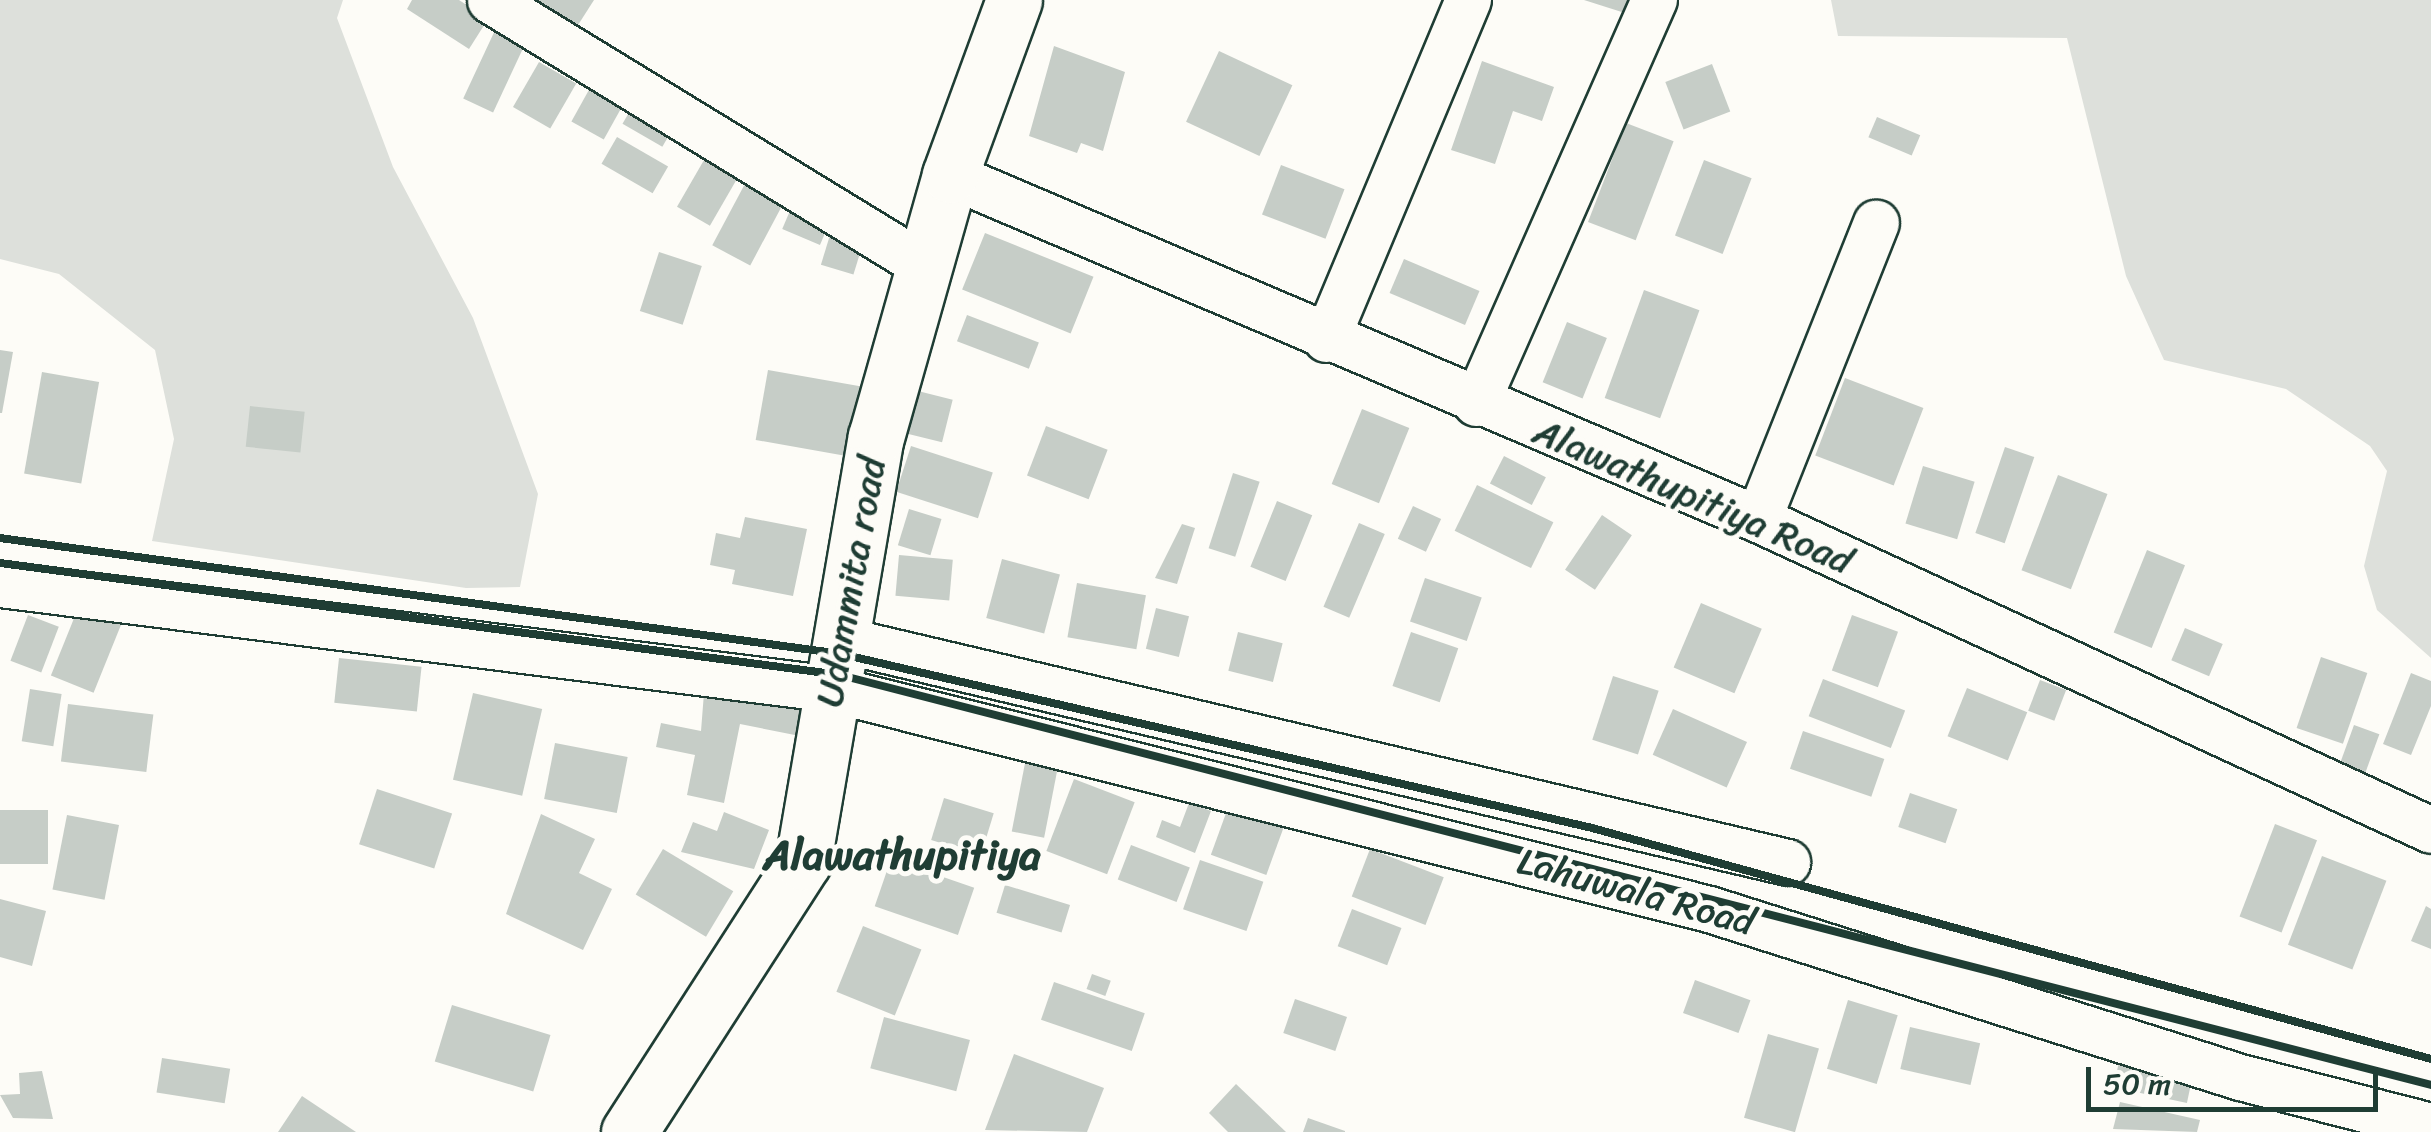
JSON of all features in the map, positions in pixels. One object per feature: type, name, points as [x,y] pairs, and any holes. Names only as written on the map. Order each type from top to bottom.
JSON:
[{"type":"street","points":[[490,0],[925,266]]},
{"type":"street","name":"Udammita road","points":[[630,1132],[803,862],[876,437],[950,174],[1014,0]]},
{"type":"street","points":[[1326,339],[1468,0]]},
{"type":"street","points":[[1476,403],[1654,0]]},
{"type":"street","name":"Alawathupitiya Road","points":[[950,174],[1326,339],[1758,519],[2431,830]]},
{"type":"street","points":[[1758,519],[1876,223]]},
{"type":"street","points":[[0,584],[838,664],[1787,862]]},
{"type":"street","name":"Lahuwala Road","points":[[838,664],[1709,908],[2240,1076],[2431,1126]]},
{"type":"shaded area","points":[[0,0],[343,0],[337,18],[393,167],[473,318],[538,494],[520,587],[466,588],[152,541],[174,439],[155,350],[59,274],[0,259]]},
{"type":"shaded area","points":[[1831,0],[2431,0],[2431,658],[2377,610],[2364,566],[2387,471],[2370,446],[2286,389],[2164,360],[2126,276],[2067,38],[1838,36]]},
{"type":"building","points":[[412,0],[459,0],[488,19],[469,49],[407,9]]},
{"type":"building","points":[[513,0],[594,0],[571,36]]},
{"type":"building","points":[[1584,0],[1632,0],[1628,14]]},
{"type":"building","points":[[497,26],[527,40],[493,112],[463,99]]},
{"type":"building","points":[[1054,46],[1125,72],[1103,151],[1081,143],[1077,153],[1029,136]]},
{"type":"building","points":[[1219,51],[1292,85],[1259,156],[1186,122]]},
{"type":"building","points":[[1482,61],[1554,87],[1542,121],[1513,111],[1495,164],[1451,150]]},
{"type":"building","points":[[539,62],[576,84],[550,129],[513,107]]},
{"type":"building","points":[[1712,64],[1730,112],[1684,130],[1665,82]]},
{"type":"building","points":[[600,70],[632,88],[604,140],[571,122]]},
{"type":"building","points":[[638,97],[678,120],[662,147],[622,124]]},
{"type":"building","points":[[1877,117],[1920,135],[1912,156],[1868,137]]},
{"type":"building","points":[[1626,123],[1674,141],[1636,240],[1588,222]]},
{"type":"building","points":[[617,137],[668,166],[653,193],[602,164]]},
{"type":"building","points":[[715,141],[748,160],[710,226],[677,207]]},
{"type":"building","points":[[1704,160],[1752,178],[1723,254],[1675,236]]},
{"type":"building","points":[[1281,165],[1344,189],[1325,239],[1262,214]]},
{"type":"building","points":[[747,180],[785,200],[750,266],[712,245]]},
{"type":"building","points":[[792,206],[830,222],[820,245],[782,229]]},
{"type":"building","points":[[985,233],[1093,277],[1071,333],[962,290]]},
{"type":"building","points":[[830,235],[863,245],[853,275],[821,265]]},
{"type":"building","points":[[659,252],[702,266],[683,325],[640,311]]},
{"type":"building","points":[[1404,259],[1479,291],[1465,325],[1390,293]]},
{"type":"building","points":[[1644,290],[1699,310],[1660,418],[1605,398]]},
{"type":"building","points":[[967,315],[1039,343],[1029,369],[957,341]]},
{"type":"building","points":[[1567,322],[1607,338],[1583,398],[1543,382]]},
{"type":"building","points":[[0,350],[13,352],[2,413],[0,413]]},
{"type":"building","points":[[768,370],[862,386],[849,456],[756,440]]},
{"type":"building","points":[[42,372],[99,382],[81,484],[24,473]]},
{"type":"building","points":[[1845,378],[1923,408],[1894,486],[1815,455]]},
{"type":"building","points":[[910,389],[953,400],[942,442],[899,432]]},
{"type":"building","points":[[250,406],[305,412],[300,453],[246,447]]},
{"type":"building","points":[[1362,409],[1409,428],[1379,503],[1332,484]]},
{"type":"building","points":[[1046,426],[1108,450],[1089,499],[1027,475]]},
{"type":"building","points":[[911,446],[993,473],[978,518],[896,492]]},
{"type":"building","points":[[2005,447],[2034,457],[2005,543],[1975,533]]},
{"type":"building","points":[[1504,456],[1546,477],[1532,505],[1490,484]]},
{"type":"building","points":[[1923,466],[1975,482],[1957,539],[1905,523]]},
{"type":"building","points":[[1233,473],[1260,482],[1235,557],[1209,548]]},
{"type":"building","points":[[2058,475],[2107,494],[2071,589],[2021,570]]},
{"type":"building","points":[[1477,485],[1553,522],[1531,568],[1455,531]]},
{"type":"building","points":[[1277,501],[1312,515],[1286,581],[1250,567]]},
{"type":"building","points":[[1413,506],[1441,519],[1426,552],[1398,539]]},
{"type":"building","points":[[909,509],[942,519],[930,555],[898,545]]},
{"type":"building","points":[[1602,515],[1632,535],[1595,590],[1565,570]]},
{"type":"building","points":[[745,517],[807,529],[793,596],[732,584],[735,570],[710,565],[716,533],[740,538]]},
{"type":"building","points":[[1359,523],[1385,534],[1349,618],[1323,607]]},
{"type":"building","points":[[1182,524],[1195,528],[1177,584],[1155,578]]},
{"type":"building","points":[[2147,550],[2185,565],[2152,648],[2114,633]]},
{"type":"building","points":[[899,555],[953,560],[949,601],[895,596]]},
{"type":"building","points":[[1002,559],[1060,575],[1044,633],[986,618]]},
{"type":"building","points":[[1425,578],[1482,598],[1467,641],[1410,621]]},
{"type":"building","points":[[1077,583],[1146,595],[1136,649],[1067,637]]},
{"type":"building","points":[[1701,603],[1762,629],[1734,693],[1674,667]]},
{"type":"building","points":[[79,606],[122,623],[94,693],[51,676]]},
{"type":"building","points":[[1156,608],[1189,616],[1179,657],[1146,649]]},
{"type":"building","points":[[28,615],[59,627],[41,673],[10,661]]},
{"type":"building","points":[[1852,615],[1898,632],[1878,687],[1832,670]]},
{"type":"building","points":[[2185,628],[2223,644],[2209,676],[2171,660]]},
{"type":"building","points":[[1238,632],[1283,643],[1273,682],[1228,671]]},
{"type":"building","points":[[1411,632],[1458,648],[1440,702],[1392,686]]},
{"type":"building","points":[[2321,657],[2367,673],[2343,744],[2297,728]]},
{"type":"building","points":[[339,658],[422,667],[417,711],[334,703]]},
{"type":"building","points":[[2411,673],[2431,681],[2431,706],[2411,755],[2383,744]]},
{"type":"building","points":[[1613,676],[1659,691],[1638,755],[1592,740]]},
{"type":"building","points":[[1823,679],[1905,711],[1891,748],[1809,716]]},
{"type":"building","points":[[705,680],[821,704],[815,739],[740,724],[724,803],[687,795],[695,755],[656,747],[661,723],[701,731]]},
{"type":"building","points":[[2040,680],[2066,690],[2054,721],[2028,711]]},
{"type":"building","points":[[1967,688],[2027,712],[2008,761],[1948,736]]},
{"type":"building","points":[[30,689],[62,694],[53,746],[22,741]]},
{"type":"building","points":[[473,693],[542,709],[522,796],[453,780]]},
{"type":"building","points":[[68,704],[153,714],[146,772],[61,762]]},
{"type":"building","points":[[1673,709],[1747,742],[1727,788],[1653,755]]},
{"type":"building","points":[[2354,725],[2379,734],[2365,774],[2340,764]]},
{"type":"building","points":[[1803,731],[1884,759],[1871,797],[1790,769]]},
{"type":"building","points":[[555,743],[628,757],[617,813],[544,799]]},
{"type":"building","points":[[1027,753],[1059,759],[1044,838],[1012,832]]},
{"type":"building","points":[[1074,779],[1135,802],[1107,874],[1046,851]]},
{"type":"building","points":[[377,789],[452,813],[434,869],[359,844]]},
{"type":"building","points":[[1910,793],[1957,809],[1946,843],[1898,827]]},
{"type":"building","points":[[944,798],[994,813],[981,855],[931,840]]},
{"type":"building","points":[[1189,803],[1211,811],[1195,853],[1156,837],[1162,820],[1180,827]]},
{"type":"building","points":[[1229,805],[1284,825],[1266,875],[1211,855]]},
{"type":"building","points":[[0,810],[48,810],[48,864],[0,864]]},
{"type":"building","points":[[724,812],[769,830],[754,869],[681,852],[693,822],[717,831]]},
{"type":"building","points":[[541,814],[595,839],[579,873],[612,889],[583,950],[506,914]]},
{"type":"building","points":[[67,815],[119,825],[105,900],[52,890]]},
{"type":"building","points":[[2275,824],[2317,840],[2282,933],[2240,916]]},
{"type":"building","points":[[1131,845],[1190,868],[1177,902],[1118,880]]},
{"type":"building","points":[[663,849],[733,891],[706,937],[636,894]]},
{"type":"building","points":[[1370,849],[1444,877],[1425,925],[1352,897]]},
{"type":"building","points":[[2322,856],[2386,881],[2352,969],[2288,945]]},
{"type":"building","points":[[891,859],[974,888],[958,935],[875,906]]},
{"type":"building","points":[[1200,860],[1263,882],[1246,931],[1183,909]]},
{"type":"building","points":[[1005,885],[1070,905],[1062,933],[997,913]]},
{"type":"building","points":[[0,899],[46,911],[32,966],[0,957]]},
{"type":"building","points":[[2426,906],[2431,909],[2431,949],[2411,941]]},
{"type":"building","points":[[1352,909],[1401,928],[1387,965],[1338,946]]},
{"type":"building","points":[[863,926],[921,950],[895,1015],[836,992]]},
{"type":"building","points":[[1092,974],[1111,981],[1105,996],[1087,989]]},
{"type":"building","points":[[1695,980],[1750,1000],[1738,1033],[1683,1013]]},
{"type":"building","points":[[1054,982],[1145,1013],[1132,1051],[1041,1020]]},
{"type":"building","points":[[1295,999],[1347,1017],[1335,1051],[1283,1033]]},
{"type":"building","points":[[1848,1000],[1898,1015],[1877,1084],[1827,1069]]},
{"type":"building","points":[[452,1005],[550,1035],[533,1092],[435,1061]]},
{"type":"building","points":[[884,1017],[970,1040],[956,1091],[870,1068]]},
{"type":"building","points":[[1910,1027],[1980,1043],[1970,1085],[1900,1069]]},
{"type":"building","points":[[1768,1034],[1819,1049],[1795,1132],[1744,1118]]},
{"type":"building","points":[[1014,1054],[1104,1088],[1087,1132],[985,1130]]},
{"type":"building","points":[[2120,1057],[2193,1073],[2187,1103],[2114,1087]]},
{"type":"building","points":[[162,1058],[230,1069],[225,1103],[157,1093]]},
{"type":"building","points":[[42,1071],[53,1119],[13,1118],[0,1095],[20,1094],[19,1073]]},
{"type":"building","points":[[1236,1084],[1286,1132],[1228,1132],[1209,1113]]},
{"type":"building","points":[[302,1096],[356,1132],[278,1132]]},
{"type":"building","points":[[2120,1102],[2200,1120],[2197,1132],[2113,1129]]},
{"type":"building","points":[[1308,1118],[1345,1131],[1345,1132],[1303,1132]]},
{"type":"railway","points":[[0,538],[841,654],[1592,828],[2431,1059]]},
{"type":"railway","points":[[0,563],[840,675],[2431,1085]]},
{"type":"district","name":"Alawathupitiya","points":[[902,855]]}]
